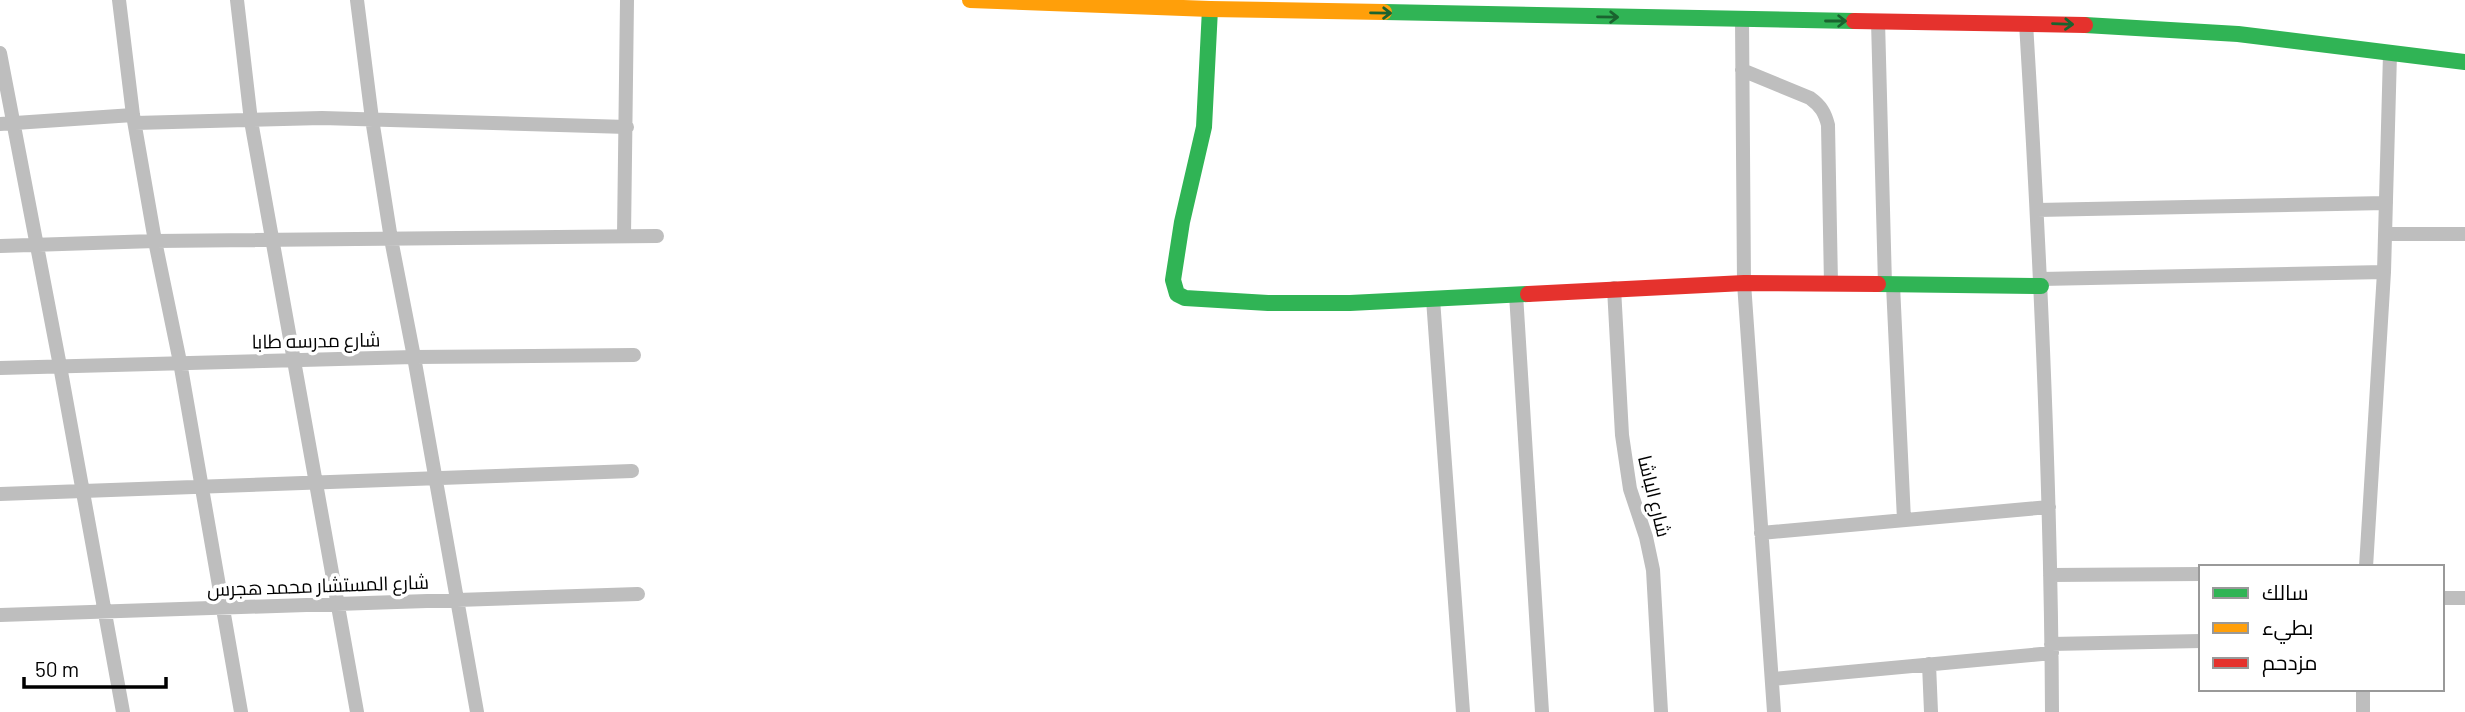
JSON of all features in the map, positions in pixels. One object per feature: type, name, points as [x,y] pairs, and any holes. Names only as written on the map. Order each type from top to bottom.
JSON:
[{"type":"street","points":[[119,0],[134,119],[155,242],[180,362],[241,712]]},
{"type":"street","points":[[237,0],[251,121],[357,712]]},
{"type":"street","points":[[357,0],[390,239],[414,357],[477,712]]},
{"type":"street","points":[[624,236],[627,0]]},
{"type":"street","points":[[970,0],[1210,9],[2026,23],[2169,28],[2465,62]]},
{"type":"street","points":[[1210,9],[1204,127],[1176,252],[1173,289],[1177,295],[1185,298],[1268,303],[1350,303],[1744,283],[2041,283],[2384,272]]},
{"type":"street","points":[[1742,20],[1744,283],[1774,712]]},
{"type":"street","points":[[1878,21],[1889,285],[1904,520]]},
{"type":"street","points":[[2026,23],[2041,283],[2049,507],[2052,712]]},
{"type":"street","points":[[0,53],[7,124],[37,245],[123,712]]},
{"type":"street","points":[[2366,565],[2386,234],[2390,54]]},
{"type":"street","points":[[1742,71],[1810,98],[1819,104],[1826,114],[1831,284]]},
{"type":"street","points":[[7,124],[134,119],[372,119],[627,127]]},
{"type":"street","points":[[2037,210],[2386,203]]},
{"type":"street","points":[[2386,234],[2465,234]]},
{"type":"street","points":[[0,246],[657,236]]},
{"type":"street","name":"شارع الباشا","points":[[1614,288],[1622,435],[1630,489],[1646,537],[1653,570],[1661,712]]},
{"type":"street","points":[[1516,294],[1542,712]]},
{"type":"street","points":[[1433,299],[1463,712]]},
{"type":"street","name":"شارع مدرسه طابا","points":[[0,368],[414,357],[634,355]]},
{"type":"street","points":[[0,494],[632,471]]},
{"type":"street","points":[[1762,533],[2049,507]]},
{"type":"street","points":[[2050,575],[2199,574]]},
{"type":"street","name":"شارع المستشار محمد هجرس","points":[[0,615],[638,594]]},
{"type":"street","points":[[2444,598],[2465,598]]},
{"type":"street","points":[[1772,679],[1929,664],[2052,648],[2199,641]]},
{"type":"street","points":[[1929,664],[1931,712]]},
{"type":"street","points":[[2363,691],[2363,712]]},
{"type":"traffic: fast","points":[[1210,9],[1204,127],[1182,222],[1173,280],[1177,294],[1185,298],[1268,303],[1350,303],[1528,294]]},
{"type":"traffic: fast","points":[[1384,12],[1854,21]]},
{"type":"traffic: fast","points":[[2085,25],[2238,34],[2465,62]]},
{"type":"traffic: fast","points":[[1878,284],[2041,286]]},
{"type":"traffic: slow","points":[[970,0],[1384,12]]},
{"type":"traffic: jam","points":[[1854,21],[2085,25]]},
{"type":"traffic: jam","points":[[1528,294],[1744,283],[1878,284]]}]
